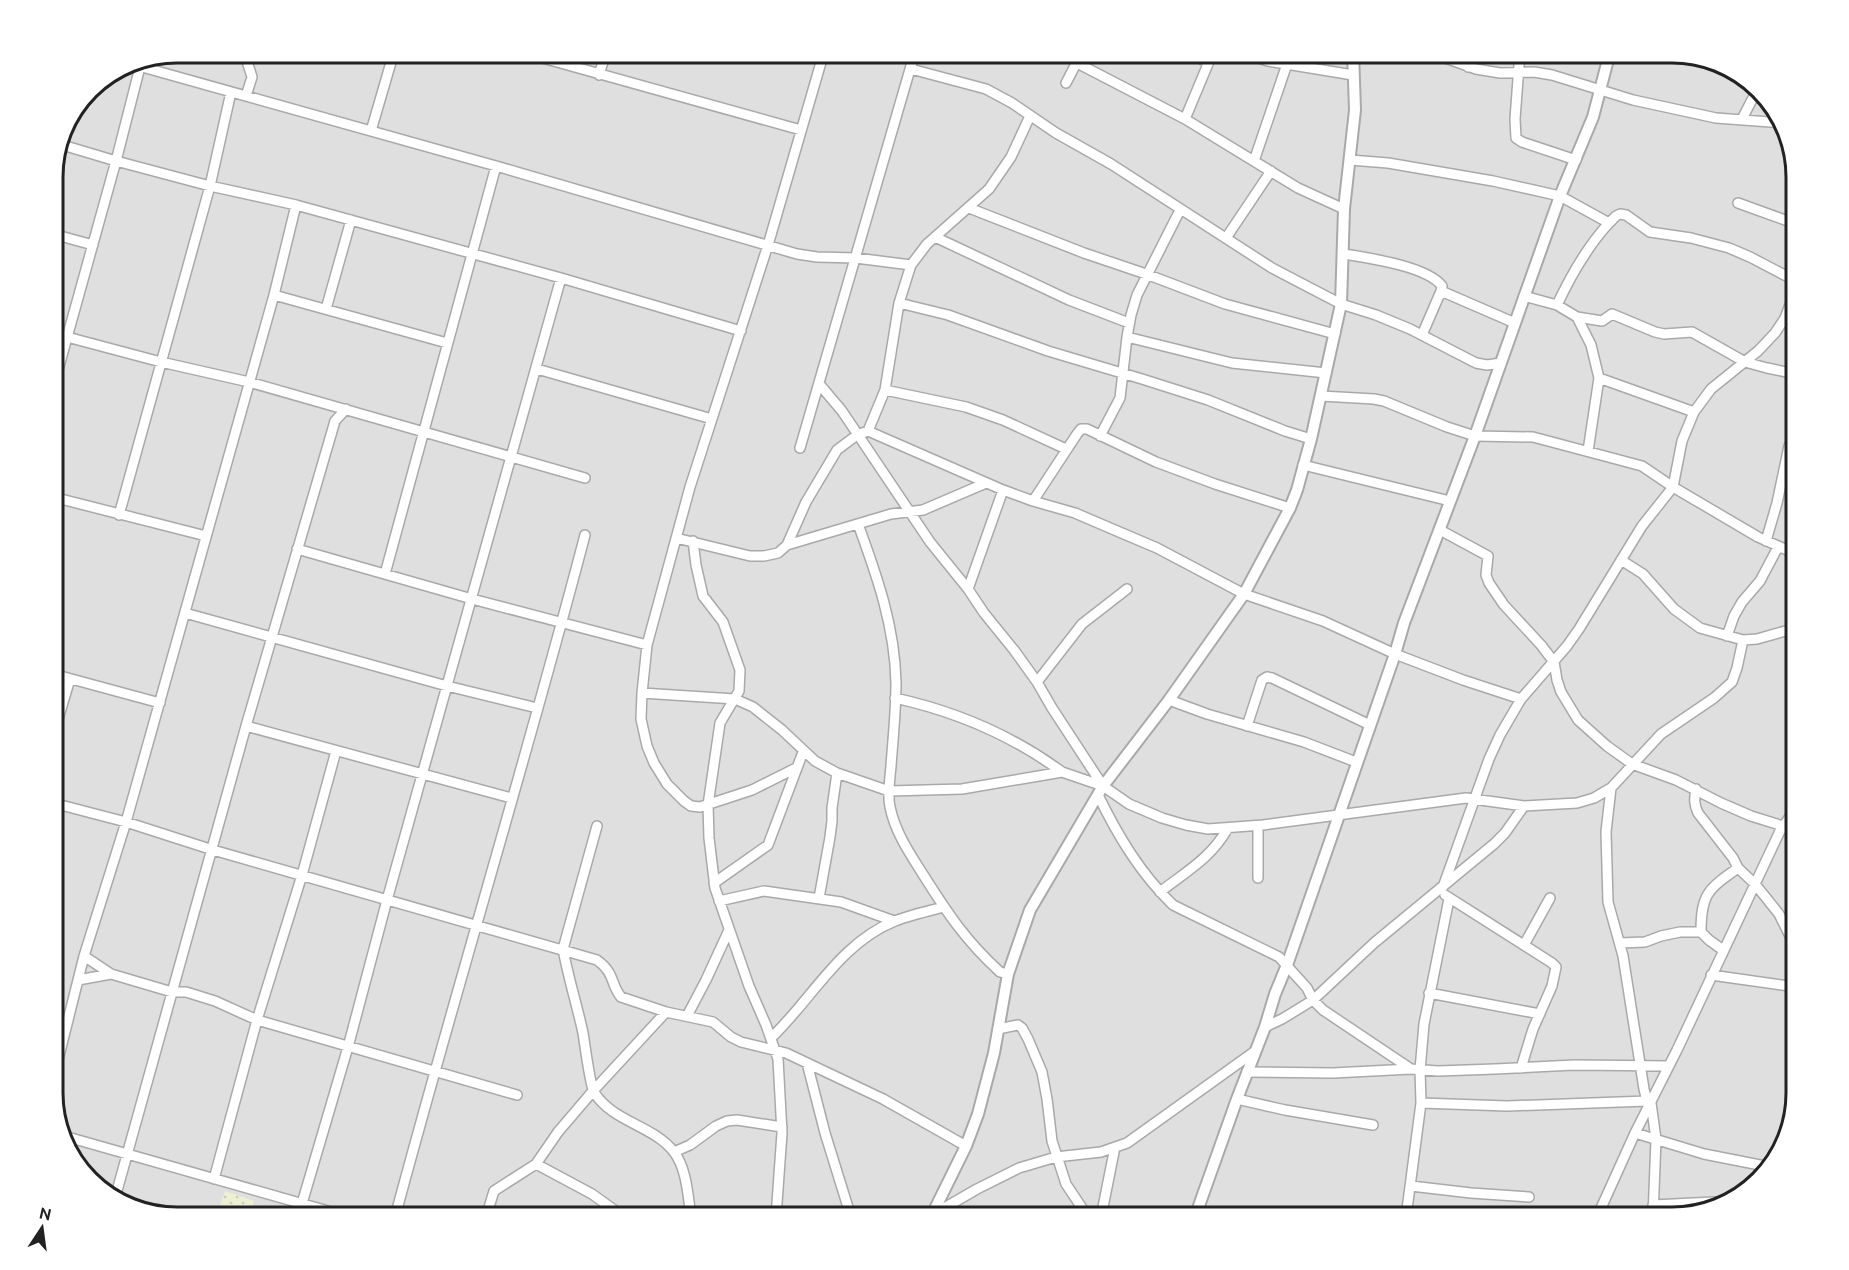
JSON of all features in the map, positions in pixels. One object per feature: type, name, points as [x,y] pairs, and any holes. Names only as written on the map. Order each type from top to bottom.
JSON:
[{"type":"street","points":[[246,96],[252,77],[248,63]]},
{"type":"street","points":[[371,131],[391,63]]},
{"type":"street","points":[[558,63],[801,130]]},
{"type":"street","points":[[599,75],[603,63]]},
{"type":"street","points":[[796,768],[752,790],[708,805],[691,806],[668,784],[654,762],[647,746],[641,719],[648,645],[676,538],[690,487],[768,245],[821,63]]},
{"type":"street","points":[[800,448],[912,63]]},
{"type":"street","points":[[1066,83],[1077,63],[1185,119],[1298,188],[1344,209]]},
{"type":"street","points":[[1185,119],[1208,63]]},
{"type":"street","points":[[1281,63],[1353,75]]},
{"type":"street","points":[[936,1207],[966,1146],[978,1114],[988,1080],[1008,974],[1030,910],[1100,790],[1169,700],[1244,594],[1290,508],[1297,490],[1311,439],[1341,304],[1344,209],[1355,110],[1353,63]]},
{"type":"street","points":[[1458,63],[1493,72],[1534,72],[1552,75],[1633,100],[1716,118],[1772,122]]},
{"type":"street","points":[[1468,67],[1469,63]]},
{"type":"street","points":[[1519,63],[1516,138],[1576,160]]},
{"type":"street","points":[[1199,1207],[1287,965],[1404,623],[1475,436],[1560,196],[1598,103],[1599,90],[1607,63]]},
{"type":"street","points":[[1254,161],[1287,64]]},
{"type":"street","points":[[144,68],[496,166],[797,254],[911,265]]},
{"type":"street","points":[[911,69],[998,94],[1056,133],[1111,164],[1272,268],[1341,304],[1376,315],[1422,335],[1481,365],[1501,363]]},
{"type":"street","points":[[63,352],[139,70]]},
{"type":"street","points":[[119,515],[210,186],[231,92]]},
{"type":"street","points":[[1742,119],[1753,98]]},
{"type":"street","points":[[868,431],[885,390],[899,303],[911,265],[934,237],[989,189],[1011,157],[1030,116]]},
{"type":"street","points":[[68,147],[210,186],[296,205],[471,253],[741,332]]},
{"type":"street","points":[[1350,160],[1388,163],[1493,181],[1560,196],[1609,223]]},
{"type":"street","points":[[385,574],[496,166]]},
{"type":"street","points":[[1226,238],[1271,171]]},
{"type":"street","points":[[1738,203],[1786,220]]},
{"type":"street","points":[[63,1040],[84,956],[126,822],[274,295],[296,205]]},
{"type":"street","points":[[969,208],[1225,304],[1335,334]]},
{"type":"street","points":[[1100,436],[1120,398],[1129,323],[1137,295],[1180,210]]},
{"type":"street","points":[[1557,305],[1578,262],[1592,241],[1620,214],[1626,215],[1650,232],[1692,238],[1729,248],[1786,275]]},
{"type":"street","points":[[326,309],[351,220]]},
{"type":"street","points":[[63,237],[93,245]]},
{"type":"street","points":[[934,237],[1069,300],[1129,323]]},
{"type":"street","points":[[1344,254],[1396,264],[1439,282],[1442,286],[1441,291],[1422,335]]},
{"type":"street","points":[[302,1205],[561,278]]},
{"type":"street","points":[[1441,291],[1515,323]]},
{"type":"street","points":[[274,295],[447,343]]},
{"type":"street","points":[[1524,296],[1557,305],[1577,317],[1602,321],[1612,314],[1654,332],[1664,334],[1692,332],[1745,362],[1786,372]]},
{"type":"street","points":[[899,303],[948,315],[1048,351],[1208,400],[1311,439]]},
{"type":"street","points":[[1577,317],[1591,345],[1599,378],[1588,451]]},
{"type":"street","points":[[1441,888],[1500,735],[1521,699],[1554,662],[1579,629],[1642,526],[1673,488],[1682,441],[1694,412],[1711,389],[1745,362],[1775,333],[1785,318]]},
{"type":"street","points":[[67,337],[249,382],[585,478]]},
{"type":"street","points":[[1127,337],[1232,363],[1326,373]]},
{"type":"street","points":[[537,369],[712,419]]},
{"type":"street","points":[[1599,378],[1694,412]]},
{"type":"street","points":[[820,385],[842,411],[930,542],[1037,682],[1100,790],[1114,828],[1132,858],[1160,892],[1173,905],[1279,957],[1307,988],[1313,1000],[1343,1024],[1416,1070]]},
{"type":"street","points":[[885,390],[966,407],[1003,420],[1066,449]]},
{"type":"street","points":[[1321,396],[1384,401],[1475,436],[1533,437],[1642,466],[1673,488],[1786,550]]},
{"type":"street","points":[[330,405],[335,421]]},
{"type":"street","points":[[117,1190],[297,549],[335,421],[346,409]]},
{"type":"street","points":[[1033,501],[1081,429],[1087,429],[1156,462],[1290,508]]},
{"type":"street","points":[[676,538],[750,556],[778,553],[787,545],[806,502],[837,450],[856,435],[868,431],[1003,490],[1075,513],[1157,548],[1244,594],[1323,621],[1395,654],[1463,680],[1521,699]]},
{"type":"street","points":[[1766,541],[1786,460]]},
{"type":"street","points":[[1303,465],[1450,501]]},
{"type":"street","points":[[787,545],[891,514],[923,510],[986,483]]},
{"type":"street","points":[[968,590],[1003,490]]},
{"type":"street","points":[[63,500],[206,536]]},
{"type":"street","points":[[858,524],[889,617],[894,646],[895,698],[890,805],[896,828],[908,851],[964,936],[1000,972],[1008,974]]},
{"type":"street","points":[[1440,530],[1488,556],[1486,575],[1489,583],[1504,605],[1554,662],[1561,692],[1578,720],[1607,746],[1632,764],[1696,789],[1750,816],[1786,828]]},
{"type":"street","points":[[398,1207],[585,535]]},
{"type":"street","points":[[693,541],[703,596],[723,622],[740,670],[739,691],[720,723],[708,805],[709,838],[714,883],[719,901],[778,1059],[782,1127],[777,1207]]},
{"type":"street","points":[[1727,636],[1742,602],[1760,581],[1778,547]]},
{"type":"street","points":[[297,549],[472,599],[648,645]]},
{"type":"street","points":[[1621,560],[1643,574],[1664,599],[1686,619],[1700,627],[1743,640],[1757,639],[1786,631]]},
{"type":"street","points":[[1037,682],[1082,624],[1127,589]]},
{"type":"street","points":[[185,613],[447,686],[537,708]]},
{"type":"street","points":[[895,698],[921,704],[989,730],[1045,760],[1062,772],[1162,818],[1208,829],[1258,826],[1475,798],[1524,806],[1577,803],[1594,798],[1611,788],[1661,734],[1714,698],[1732,682],[1743,640]]},
{"type":"street","points":[[63,677],[160,703]]},
{"type":"street","points":[[1247,726],[1262,680],[1267,677],[1370,725]]},
{"type":"street","points":[[63,702],[70,679]]},
{"type":"street","points":[[642,693],[735,699],[753,707],[815,761],[837,773],[890,791],[962,789],[1062,772]]},
{"type":"street","points":[[1169,700],[1207,714],[1304,742],[1356,762]]},
{"type":"street","points":[[246,726],[512,798]]},
{"type":"street","points":[[214,1179],[257,1020],[302,875],[336,751]]},
{"type":"street","points":[[714,883],[768,845],[803,752]]},
{"type":"street","points":[[819,898],[830,837],[837,773]]},
{"type":"street","points":[[1611,788],[1606,832],[1608,902],[1620,943],[1640,1065],[1656,1140],[1653,1205],[1698,1204]]},
{"type":"street","points":[[1696,789],[1695,806],[1738,868],[1755,884],[1779,914],[1786,927]]},
{"type":"street","points":[[63,806],[597,960],[606,966],[621,998],[666,1012],[713,1022],[741,1042],[775,1050],[883,1099],[966,1146]]},
{"type":"street","points":[[1265,1027],[1313,1000],[1374,943],[1494,844],[1505,833],[1524,806]]},
{"type":"street","points":[[1602,1207],[1649,1102],[1669,1066],[1786,822]]},
{"type":"street","points":[[597,825],[563,949],[566,968],[578,1006],[593,1090],[623,1119],[657,1138],[674,1152],[681,1166],[689,1207]]},
{"type":"street","points":[[1258,826],[1258,878]]},
{"type":"street","points":[[1160,892],[1209,855],[1228,828]]},
{"type":"street","points":[[1777,838],[1786,838]]},
{"type":"street","points":[[1701,932],[1702,906],[1706,896],[1713,886],[1738,868]]},
{"type":"street","points":[[1441,888],[1449,899],[1556,967],[1547,1000],[1521,1068]]},
{"type":"street","points":[[719,901],[764,891],[841,902],[894,921]]},
{"type":"street","points":[[1524,945],[1550,898]]},
{"type":"street","points":[[1408,1207],[1421,1102],[1416,1070],[1429,993],[1449,899]]},
{"type":"street","points":[[771,1038],[789,1021],[842,957],[859,943],[894,921],[944,907]]},
{"type":"street","points":[[687,1016],[729,930]]},
{"type":"street","points":[[1620,943],[1645,942],[1680,932],[1701,932],[1723,950]]},
{"type":"street","points":[[84,956],[111,974],[172,992],[186,992],[215,1000],[257,1020],[517,1095]]},
{"type":"street","points":[[78,980],[111,974]]},
{"type":"street","points":[[1711,975],[1786,985]]},
{"type":"street","points":[[1429,993],[1540,1014]]},
{"type":"street","points":[[489,1207],[494,1191],[537,1164],[558,1132],[593,1090],[666,1012]]},
{"type":"street","points":[[998,1029],[1018,1025],[1028,1039],[1042,1072],[1056,1157],[1066,1184],[1081,1207]]},
{"type":"street","points":[[947,1207],[1019,1168],[1056,1157],[1101,1152],[1127,1143],[1254,1052]]},
{"type":"street","points":[[807,1063],[848,1207]]},
{"type":"street","points":[[1247,1071],[1333,1072],[1574,1065],[1669,1066]]},
{"type":"street","points":[[1237,1099],[1373,1125]]},
{"type":"street","points":[[1421,1102],[1507,1106],[1649,1102]]},
{"type":"street","points":[[674,1152],[690,1145],[727,1121],[737,1120],[782,1127]]},
{"type":"street","points":[[1635,1133],[1704,1154],[1760,1165]]},
{"type":"street","points":[[73,1139],[309,1207]]},
{"type":"street","points":[[1103,1207],[1115,1147]]},
{"type":"street","points":[[537,1164],[592,1194],[609,1207]]},
{"type":"street","points":[[1411,1186],[1529,1197]]},
{"type":"shaded area","points":[[170,63],[1672,63],[1701,67],[1735,82],[1752,97],[1771,120],[1782,148],[1786,177],[1786,1093],[1782,1122],[1767,1156],[1747,1179],[1722,1195],[1694,1205],[1672,1207],[177,1207],[141,1201],[114,1188],[91,1168],[78,1150],[67,1122],[63,1100],[63,170],[72,134],[78,120],[91,102],[114,82],[127,75],[155,65]]},
{"type":"green space","points":[[225,1191],[254,1201],[252,1207],[219,1207]]}]
